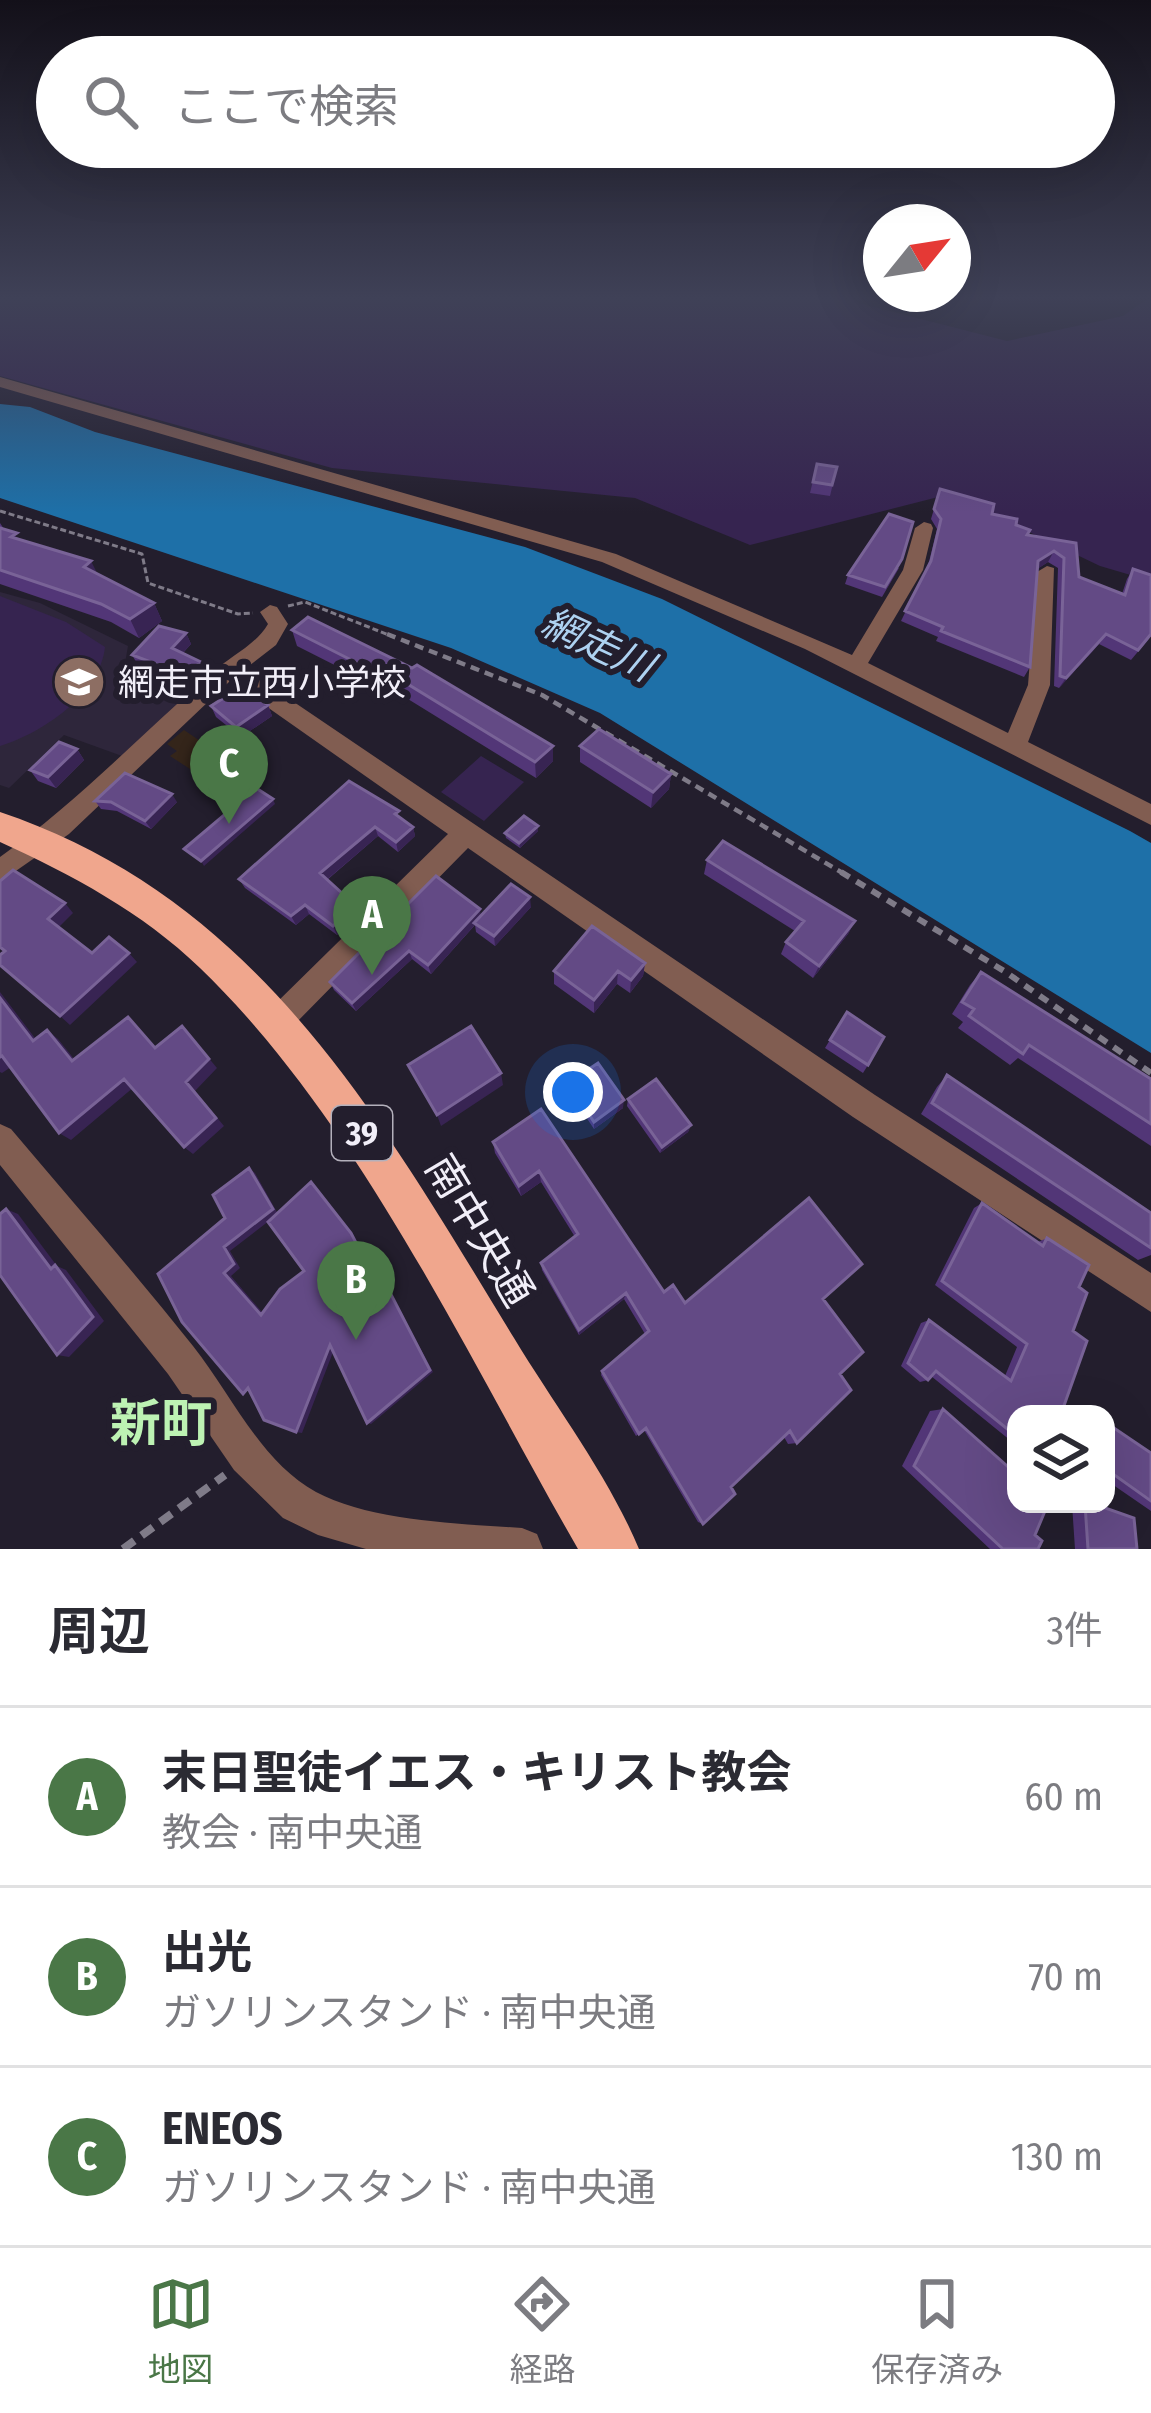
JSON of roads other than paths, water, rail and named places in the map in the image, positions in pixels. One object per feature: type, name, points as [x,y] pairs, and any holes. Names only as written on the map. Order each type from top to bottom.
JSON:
[{"type":"highway","name":"南中央通","points":[[0,826],[43,842],[135,893],[230,968],[280,1018],[374,1150],[610,1549]]},
{"type":"street","points":[[0,382],[609,558],[856,666],[1151,815]]},
{"type":"street","points":[[856,666],[913,570],[924,528]]},
{"type":"street","points":[[1015,745],[1040,686],[1046,572]]},
{"type":"street","points":[[0,871],[43,842],[275,633],[278,624],[270,612]]},
{"type":"street","points":[[229,670],[845,1093],[1151,1294]]},
{"type":"street","points":[[280,1018],[466,833]]},
{"type":"street","points":[[0,1140],[183,1363],[251,1457],[297,1504],[345,1521],[451,1544],[522,1549]]},
{"type":"water","name":"網走川","points":[[0,404],[30,407],[95,432],[525,547],[662,599],[1130,831],[1151,843],[1151,1053],[600,713],[451,648],[0,498]]},
{"type":"place","name":"網走市立西小学校","points":[[79,682]]},
{"type":"place","name":"ENEOS","points":[[229,824]]},
{"type":"place","name":"末日聖徒イエス・キリスト教会","points":[[372,975]]},
{"type":"place","name":"出光","points":[[356,1340]]},
{"type":"district","name":"新町","points":[[161,1423]]}]
